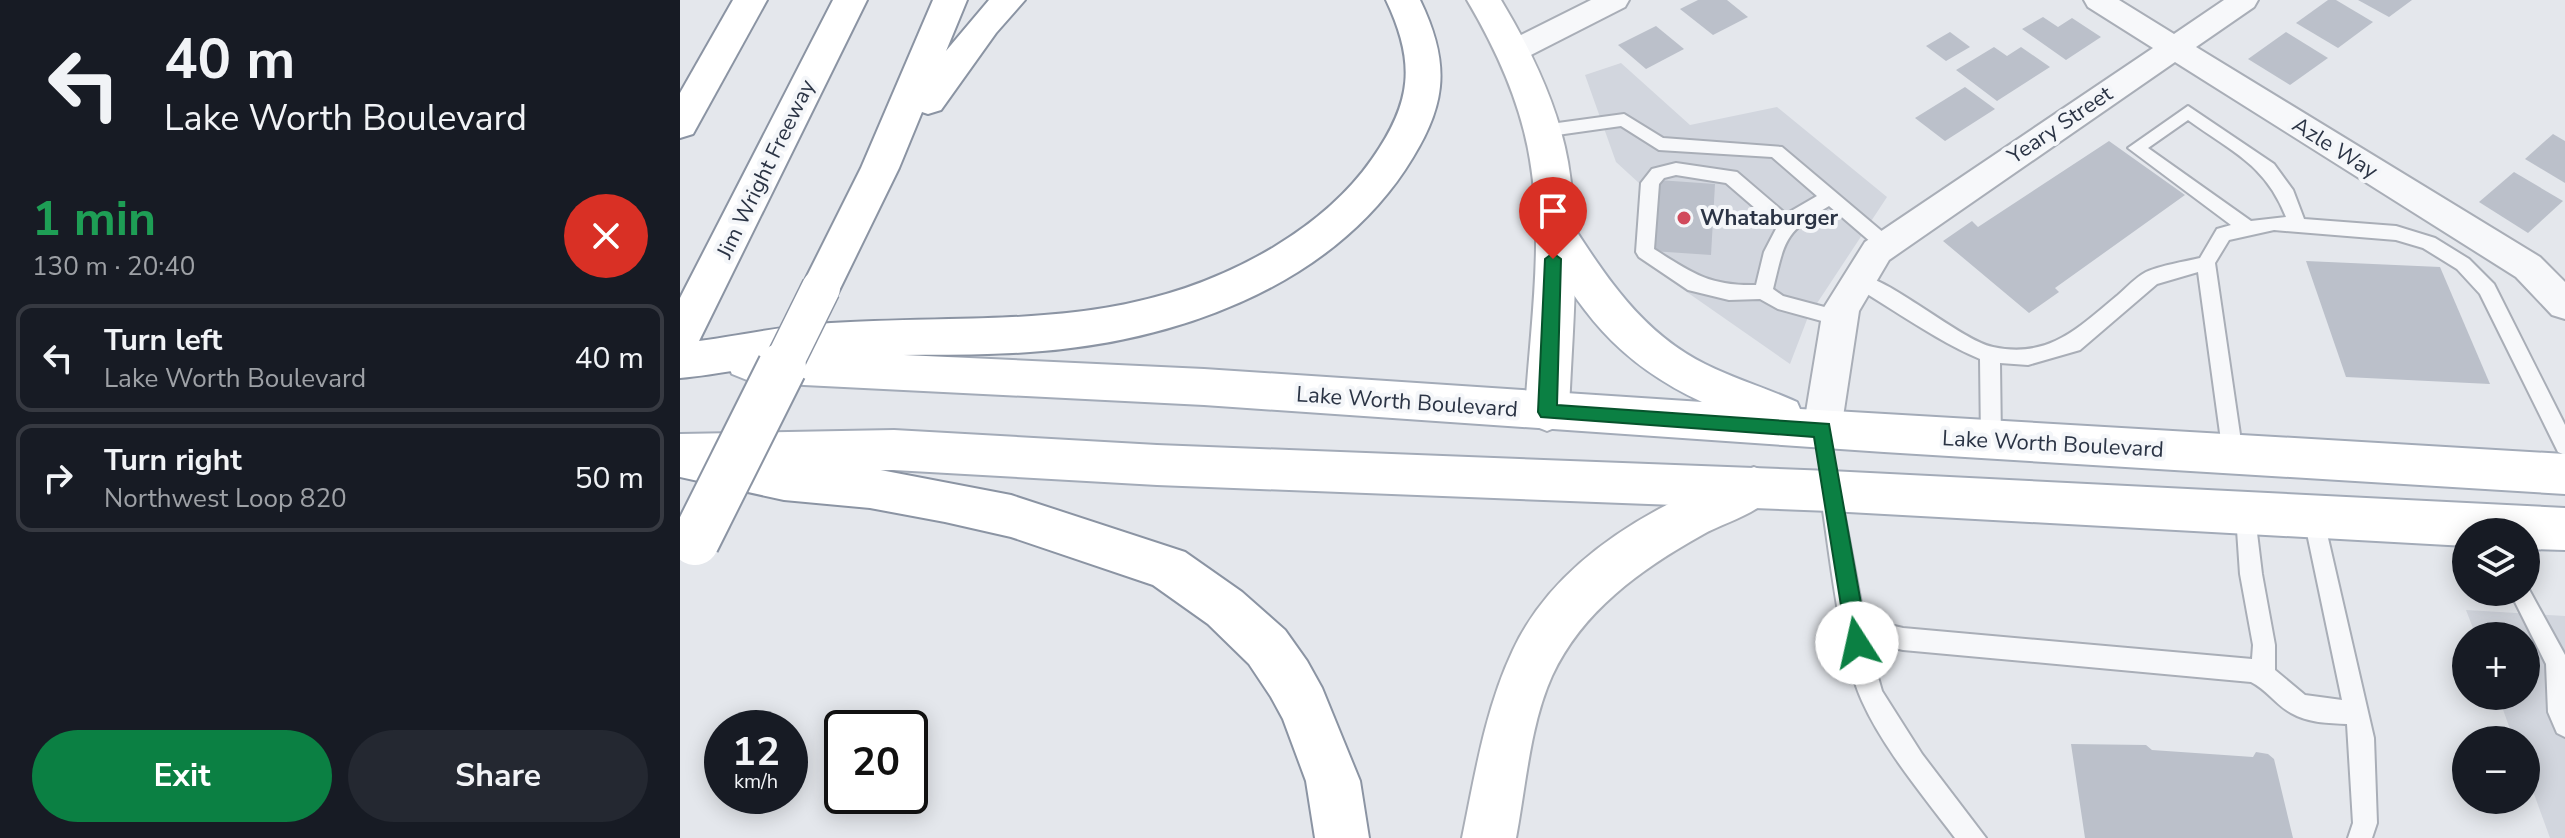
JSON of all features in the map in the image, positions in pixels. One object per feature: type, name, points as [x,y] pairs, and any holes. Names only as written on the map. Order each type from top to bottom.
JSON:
[{"type":"main road","points":[[680,125],[750,0]]},
{"type":"main road","name":"Jim Wright Freeway","points":[[680,337],[850,0]]},
{"type":"main road","points":[[688,555],[880,168],[950,0]]},
{"type":"main road","points":[[880,168],[959,56],[1008,0]]},
{"type":"main road","points":[[700,359],[827,340],[981,337],[1095,328],[1186,306],[1282,263],[1348,215],[1391,163],[1417,115],[1423,67],[1414,20],[1403,0]]},
{"type":"main road","points":[[1484,0],[1512,52],[1543,131],[1554,229],[1547,412]]},
{"type":"main road","points":[[1554,229],[1596,298],[1633,340],[1687,375],[1719,391],[1754,402],[1815,429],[1830,491]]},
{"type":"main road","name":"Lake Worth Boulevard","points":[[700,359],[882,372],[1165,385],[1991,441],[2565,474]]},
{"type":"main road","points":[[680,455],[894,450],[1157,465],[1754,487],[2452,526]]},
{"type":"main road","points":[[680,455],[784,480],[870,488],[1011,516],[1168,568],[1225,608],[1267,647],[1289,679],[1304,706],[1333,781],[1342,838]]},
{"type":"main road","points":[[1489,838],[1505,755],[1532,666],[1565,610],[1609,568],[1646,543],[1683,520],[1754,487]]},
{"type":"main road","points":[[2540,529],[2565,529]]},
{"type":"street","points":[[1512,52],[1615,0]]},
{"type":"street","name":"Azle Way","points":[[2098,0],[2528,267],[2563,298]]},
{"type":"street","name":"Yeary Street","points":[[1874,258],[2244,0]]},
{"type":"street","points":[[1815,429],[1841,309],[1874,258]]},
{"type":"lane","points":[[2248,228],[2136,148],[2188,112],[2268,168],[2284,190],[2297,224]]},
{"type":"lane","points":[[1543,131],[1624,120],[1659,144],[1776,151],[1830,197],[1912,310],[1953,339],[1990,355],[2028,357],[2073,344],[2151,278],[2206,263]]},
{"type":"lane","points":[[1787,225],[1731,177],[1676,169],[1658,173],[1650,183],[1645,252],[1695,285],[1729,293],[1763,292],[1778,302],[1840,318]]},
{"type":"lane","points":[[1763,292],[1773,252],[1790,220],[1830,197]]},
{"type":"lane","points":[[2429,243],[2451,220]]},
{"type":"lane","points":[[2233,455],[2206,263],[2223,234],[2274,223],[2396,233],[2429,243],[2463,264],[2487,289],[2565,446]]},
{"type":"lane","points":[[1990,355],[1991,441]]},
{"type":"lane","points":[[1830,491],[1855,628],[1872,696],[1914,762],[1963,829],[1974,838]]},
{"type":"lane","points":[[2247,515],[2251,574],[2264,645],[2263,676]]},
{"type":"lane","points":[[2315,519],[2362,738],[2365,823],[2360,838]]},
{"type":"lane","points":[[2529,606],[2561,662],[2560,712],[2565,725]]},
{"type":"lane","points":[[1855,628],[1903,639],[2236,668],[2275,682],[2297,704],[2313,710],[2357,713]]},
{"type":"shaded area","points":[[1621,63],[1690,125],[1777,107],[1887,197],[1808,317],[1790,364],[1638,258],[1640,184],[1616,162],[1585,75]]},
{"type":"shaded area","points":[[2466,610],[2565,616],[2565,838],[2550,838],[2540,810],[2540,726],[2509,726],[2503,710],[2540,710],[2540,622],[2471,622]]},
{"type":"building","points":[[1698,0],[1727,0],[1748,17],[1713,35],[1680,9]]},
{"type":"building","points":[[2328,0],[2336,0],[2373,22],[2338,48],[2296,23]]},
{"type":"building","points":[[2358,0],[2412,0],[2389,17]]},
{"type":"building","points":[[2043,17],[2058,27],[2072,18],[2101,37],[2066,60],[2022,29]]},
{"type":"building","points":[[1656,26],[1684,49],[1646,69],[1618,45]]},
{"type":"building","points":[[1950,32],[1970,47],[1946,61],[1926,46]]},
{"type":"building","points":[[2286,32],[2328,58],[2290,85],[2248,59]]},
{"type":"building","points":[[1994,47],[2007,56],[2021,47],[2050,67],[1997,101],[1956,70]]},
{"type":"building","points":[[1965,87],[1995,109],[1945,141],[1915,118]]},
{"type":"building","points":[[2553,134],[2565,141],[2565,183],[2525,159]]},
{"type":"building","points":[[2109,141],[2185,195],[2055,288],[2059,292],[2029,313],[1943,241],[1972,221],[1978,227]]},
{"type":"building","points":[[2514,172],[2563,201],[2528,233],[2479,202]]},
{"type":"building","name":"Whataburger","points":[[1658,180],[1715,184],[1711,255],[1652,251]]},
{"type":"building","points":[[2306,261],[2440,267],[2490,384],[2346,377]]},
{"type":"building","points":[[2071,744],[2146,745],[2152,750],[2253,757],[2256,752],[2268,754],[2274,759],[2293,838],[2085,838]]},
{"type":"place","name":"Whataburger","points":[[1684,218]]},
{"type":"route","points":[[1553,259],[1547,412],[1822,430],[1857,643]]}]
